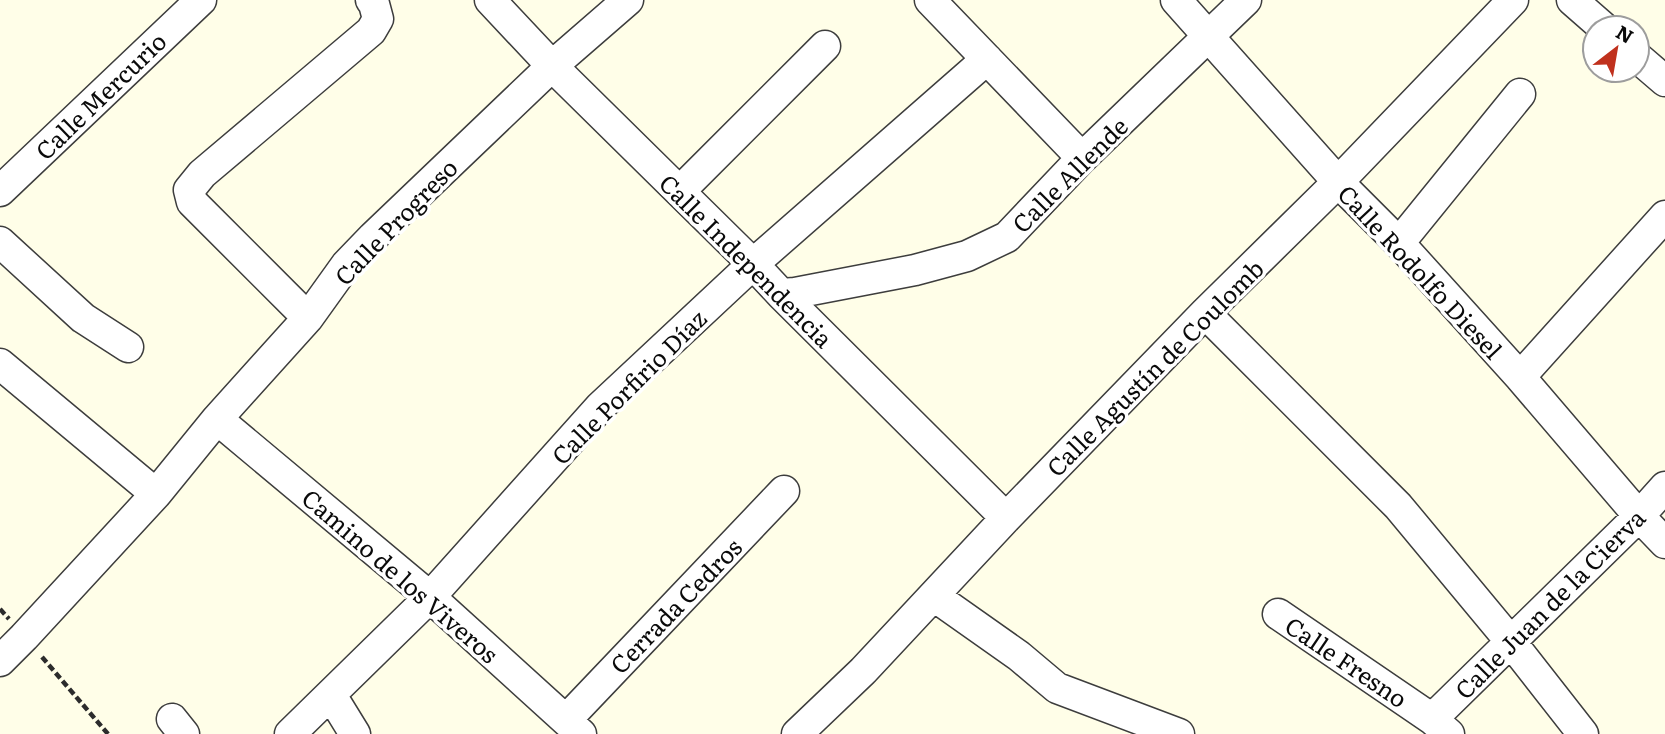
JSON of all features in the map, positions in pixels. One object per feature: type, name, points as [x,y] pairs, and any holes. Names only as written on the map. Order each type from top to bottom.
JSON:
[{"type":"street","name":"Calle Mercurio","points":[[0,191],[201,0]]},
{"type":"street","points":[[308,318],[192,202],[189,190],[202,174],[371,31],[378,19],[371,0]]},
{"type":"street","name":"Calle Independencia","points":[[490,0],[552,66],[1006,518]]},
{"type":"street","name":"Calle Progreso","points":[[0,661],[156,494],[217,419],[308,318],[346,265],[364,246],[552,66],[628,0]]},
{"type":"street","points":[[930,0],[1082,158]]},
{"type":"street","name":"Calle Rodolfo Diesel","points":[[1176,0],[1338,182],[1399,243],[1520,377],[1665,543]]},
{"type":"street","name":"Calle Allende","points":[[781,293],[915,270],[967,256],[1007,237],[1082,158],[1246,0]]},
{"type":"street","name":"Calle Agustín de Coulomb","points":[[797,734],[863,671],[1006,518],[1205,313],[1338,182],[1513,0]]},
{"type":"street","points":[[1572,0],[1588,14]]},
{"type":"street","points":[[680,191],[825,46]]},
{"type":"street","name":"Calle Porfirio Díaz","points":[[290,734],[430,597],[600,407],[753,264],[987,59]]},
{"type":"street","points":[[1651,69],[1665,81]]},
{"type":"street","points":[[1399,243],[1520,94]]},
{"type":"street","points":[[1520,377],[1665,216]]},
{"type":"street","points":[[0,242],[83,318],[128,347]]},
{"type":"street","points":[[1205,313],[1398,506],[1583,734]]},
{"type":"street","points":[[0,364],[156,494]]},
{"type":"street","name":"Camino de los Viveros","points":[[217,419],[430,597],[574,727]]},
{"type":"street","name":"Calle Juan de la Cierva","points":[[1441,726],[1511,642],[1665,488]]},
{"type":"street","name":"Cerrada Cedros","points":[[574,727],[784,491]]},
{"type":"street","points":[[934,596],[1019,656],[1057,688],[1179,734]]},
{"type":"street","name":"Calle Fresno","points":[[1278,614],[1441,726]]},
{"type":"street","points":[[331,695],[355,734]]},
{"type":"path","points":[[24,637],[108,734]]}]
